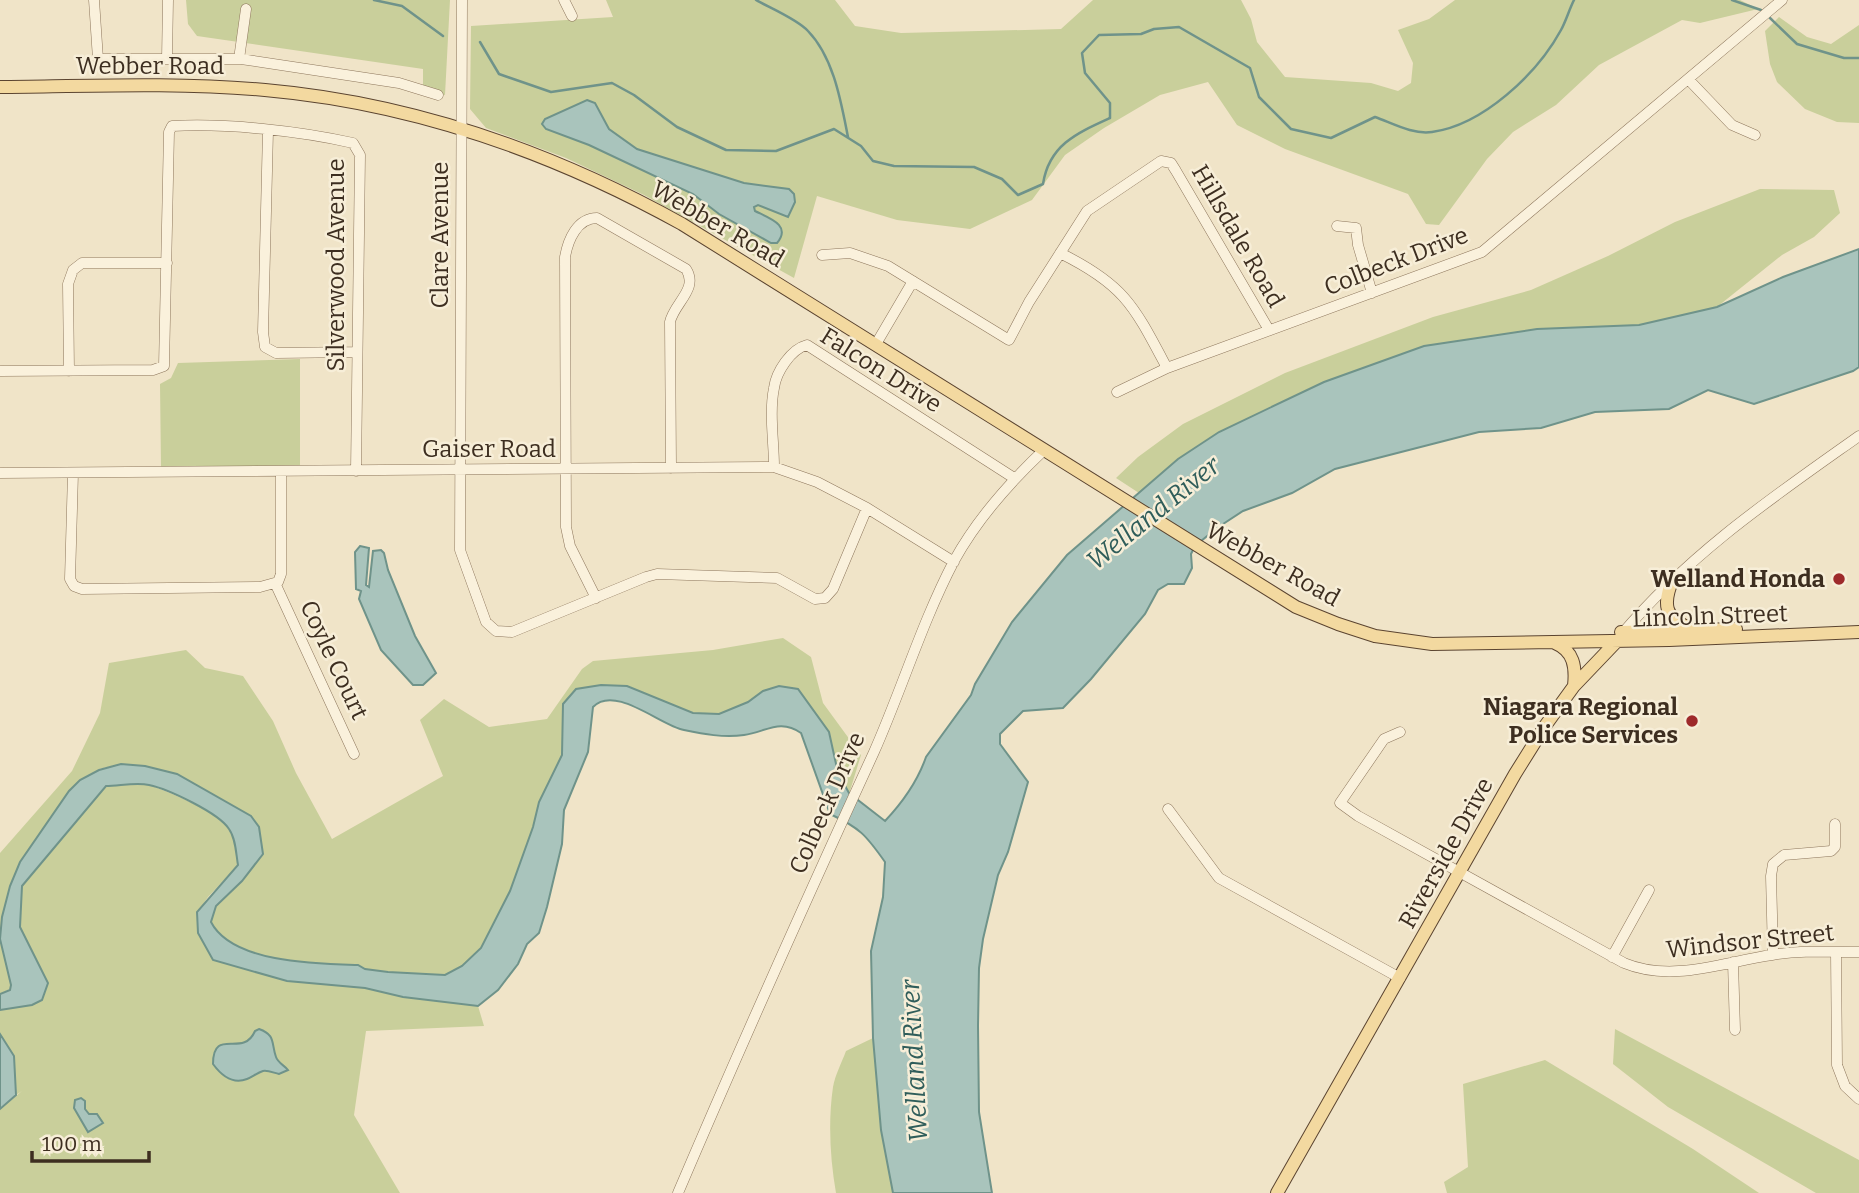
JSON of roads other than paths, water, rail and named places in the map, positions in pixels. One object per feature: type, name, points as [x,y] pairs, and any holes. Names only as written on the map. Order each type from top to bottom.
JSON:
[{"type":"main road","name":"Webber Road","points":[[0,87],[206,86],[267,90],[359,104],[461,130],[532,153],[649,206],[722,248],[1296,607],[1376,636],[1432,644],[1550,642],[1620,636]]},
{"type":"main road","points":[[1673,579],[1666,596],[1668,610],[1683,625],[1698,628]]},
{"type":"main road","name":"Webber Road","points":[[1338,624],[1388,634],[1424,636],[1620,636]]},
{"type":"main road","name":"Lincoln Street","points":[[1620,636],[1698,628],[1806,633]]},
{"type":"main road","name":"Lincoln Street","points":[[1620,636],[1859,632]]},
{"type":"main road","name":"Riverside Drive","points":[[1277,1193],[1515,774],[1574,686],[1620,636]]},
{"type":"main road","points":[[1550,642],[1563,646],[1572,657],[1575,667],[1574,686]]},
{"type":"street","points":[[94,0],[98,59],[239,60],[399,83],[438,95]]},
{"type":"street","points":[[167,0],[167,59]]},
{"type":"street","name":"Clare Avenue","points":[[462,0],[460,550],[486,622],[496,631],[512,632],[596,598]]},
{"type":"street","points":[[564,0],[572,16]]},
{"type":"street","name":"Colbeck Drive","points":[[1117,392],[1167,368],[1482,253],[1782,0]]},
{"type":"street","points":[[239,60],[246,9]]},
{"type":"street","points":[[1688,79],[1732,125],[1755,135]]},
{"type":"street","name":"Silverwood Avenue","points":[[0,371],[153,370],[164,366],[171,128],[191,126],[268,131],[353,143],[360,155],[356,471]]},
{"type":"street","points":[[268,131],[263,332],[265,347],[276,353],[358,352]]},
{"type":"street","name":"Hillsdale Road","points":[[822,255],[842,252],[861,255],[888,266],[1009,340],[1029,302],[1087,211],[1146,170],[1166,161],[1171,163],[1176,171],[1269,330]]},
{"type":"street","points":[[671,468],[670,323],[672,314],[691,284],[690,275],[686,269],[642,243],[597,218],[590,218],[583,222],[569,240],[565,257],[568,537],[596,598],[657,574],[777,578],[815,599],[825,598],[833,589],[867,508]]},
{"type":"street","points":[[1337,226],[1356,228],[1357,245],[1372,293]]},
{"type":"street","points":[[1060,253],[1089,267],[1111,282],[1126,297],[1142,320],[1167,368]]},
{"type":"street","points":[[69,371],[68,284],[74,270],[82,263],[167,263]]},
{"type":"street","points":[[876,344],[914,281]]},
{"type":"street","name":"Falcon Drive","points":[[774,467],[774,385],[792,353],[807,345],[1014,478]]},
{"type":"street","name":"Riverside Drive","points":[[1620,636],[1673,579],[1728,530],[1859,436]]},
{"type":"street","name":"Colbeck Drive","points":[[678,1193],[954,562],[992,505],[1014,478],[1044,450]]},
{"type":"street","name":"Gaiser Road","points":[[0,474],[774,467],[817,482],[867,508],[954,562]]},
{"type":"street","points":[[72,473],[70,579],[74,586],[82,589],[260,587],[275,583],[281,573],[281,471]]},
{"type":"street","name":"Coyle Court","points":[[275,583],[354,754]]},
{"type":"street","name":"Windsor Street","points":[[1400,732],[1384,739],[1340,803],[1357,816],[1612,957],[1636,968],[1662,973],[1773,954],[1859,951]]},
{"type":"street","points":[[1168,809],[1219,878],[1400,978]]},
{"type":"street","points":[[1773,954],[1773,864],[1784,855],[1831,851],[1835,847],[1835,824]]},
{"type":"street","points":[[1612,957],[1649,890]]},
{"type":"street","points":[[1836,952],[1837,1065],[1845,1086],[1859,1099]]},
{"type":"street","points":[[1733,962],[1735,1030]]},
{"type":"water","points":[[587,100],[595,103],[609,129],[637,149],[744,183],[789,189],[794,194],[795,202],[788,217],[758,205],[754,207],[755,211],[772,219],[780,227],[781,237],[777,243],[771,243],[719,214],[693,194],[589,145],[546,129],[542,124],[545,119]]},
{"type":"water","name":"Welland River","points":[[1859,249],[1859,367],[1853,371],[1754,404],[1708,390],[1669,409],[1595,412],[1541,428],[1479,432],[1335,469],[1292,493],[1243,511],[1217,528],[1195,546],[1191,554],[1192,568],[1184,584],[1168,584],[1158,590],[1145,614],[1063,708],[1023,711],[1000,734],[1000,744],[1028,782],[1008,852],[998,875],[979,968],[979,1112],[992,1193],[893,1193],[881,1130],[873,1038],[871,951],[883,897],[885,862],[862,833],[830,814],[801,733],[786,727],[773,727],[744,735],[714,735],[674,727],[638,708],[613,700],[602,701],[593,707],[588,752],[564,810],[562,844],[539,933],[527,944],[518,964],[498,990],[478,1006],[403,997],[365,988],[287,981],[213,960],[198,933],[197,912],[238,865],[229,829],[204,809],[157,787],[139,784],[106,786],[22,886],[20,927],[48,983],[42,1000],[32,1005],[0,1010],[0,994],[10,990],[11,985],[0,939],[2,917],[10,886],[20,862],[69,791],[80,780],[99,770],[121,764],[145,766],[177,774],[251,816],[259,827],[263,854],[242,881],[216,906],[211,922],[222,936],[237,946],[277,959],[358,965],[365,969],[388,972],[445,975],[462,966],[481,948],[510,891],[539,802],[562,755],[563,704],[576,689],[601,685],[627,686],[693,713],[719,714],[748,702],[763,691],[779,686],[798,689],[829,732],[838,773],[849,793],[885,821],[909,791],[926,757],[971,695],[1012,622],[1067,555],[1178,459],[1219,432],[1324,382],[1424,346],[1537,329],[1639,325],[1717,307],[1783,277]]},
{"type":"water","points":[[360,546],[369,548],[366,585],[369,587],[373,551],[381,550],[384,553],[388,570],[415,636],[436,673],[423,685],[413,685],[381,650],[359,599],[361,591],[356,589],[355,552]]},
{"type":"water","points":[[259,1029],[271,1037],[277,1059],[288,1070],[279,1074],[263,1071],[242,1081],[223,1075],[213,1064],[214,1053],[218,1047],[223,1044],[243,1043]]},
{"type":"water","points":[[0,1034],[14,1056],[16,1095],[0,1109]]},
{"type":"water","points":[[81,1098],[85,1101],[85,1109],[89,1114],[97,1114],[103,1123],[88,1132],[74,1108],[75,1100]]},
{"type":"waterway","points":[[374,0],[402,6],[443,36]]},
{"type":"waterway","points":[[756,0],[797,22],[817,42],[835,81],[848,137]]},
{"type":"waterway","points":[[480,42],[499,74],[551,92],[612,83],[634,95],[677,127],[726,150],[776,151],[834,129],[861,146],[873,161],[894,166],[974,167],[1002,179],[1018,195],[1043,184],[1051,159],[1066,142],[1110,118],[1110,103],[1085,73],[1082,53],[1099,35],[1141,34],[1154,29],[1179,27],[1250,68],[1259,97],[1291,129],[1331,138],[1375,117],[1410,130],[1432,132],[1470,119],[1507,95],[1551,47],[1574,0]]},
{"type":"waterway","points":[[1732,0],[1761,10]]},
{"type":"waterway","points":[[1770,18],[1797,44],[1844,58],[1859,58]]},
{"type":"place","name":"Welland Honda","points":[[1839,579]]},
{"type":"place","name":"Niagara Regional Police Services","points":[[1692,721]]}]
